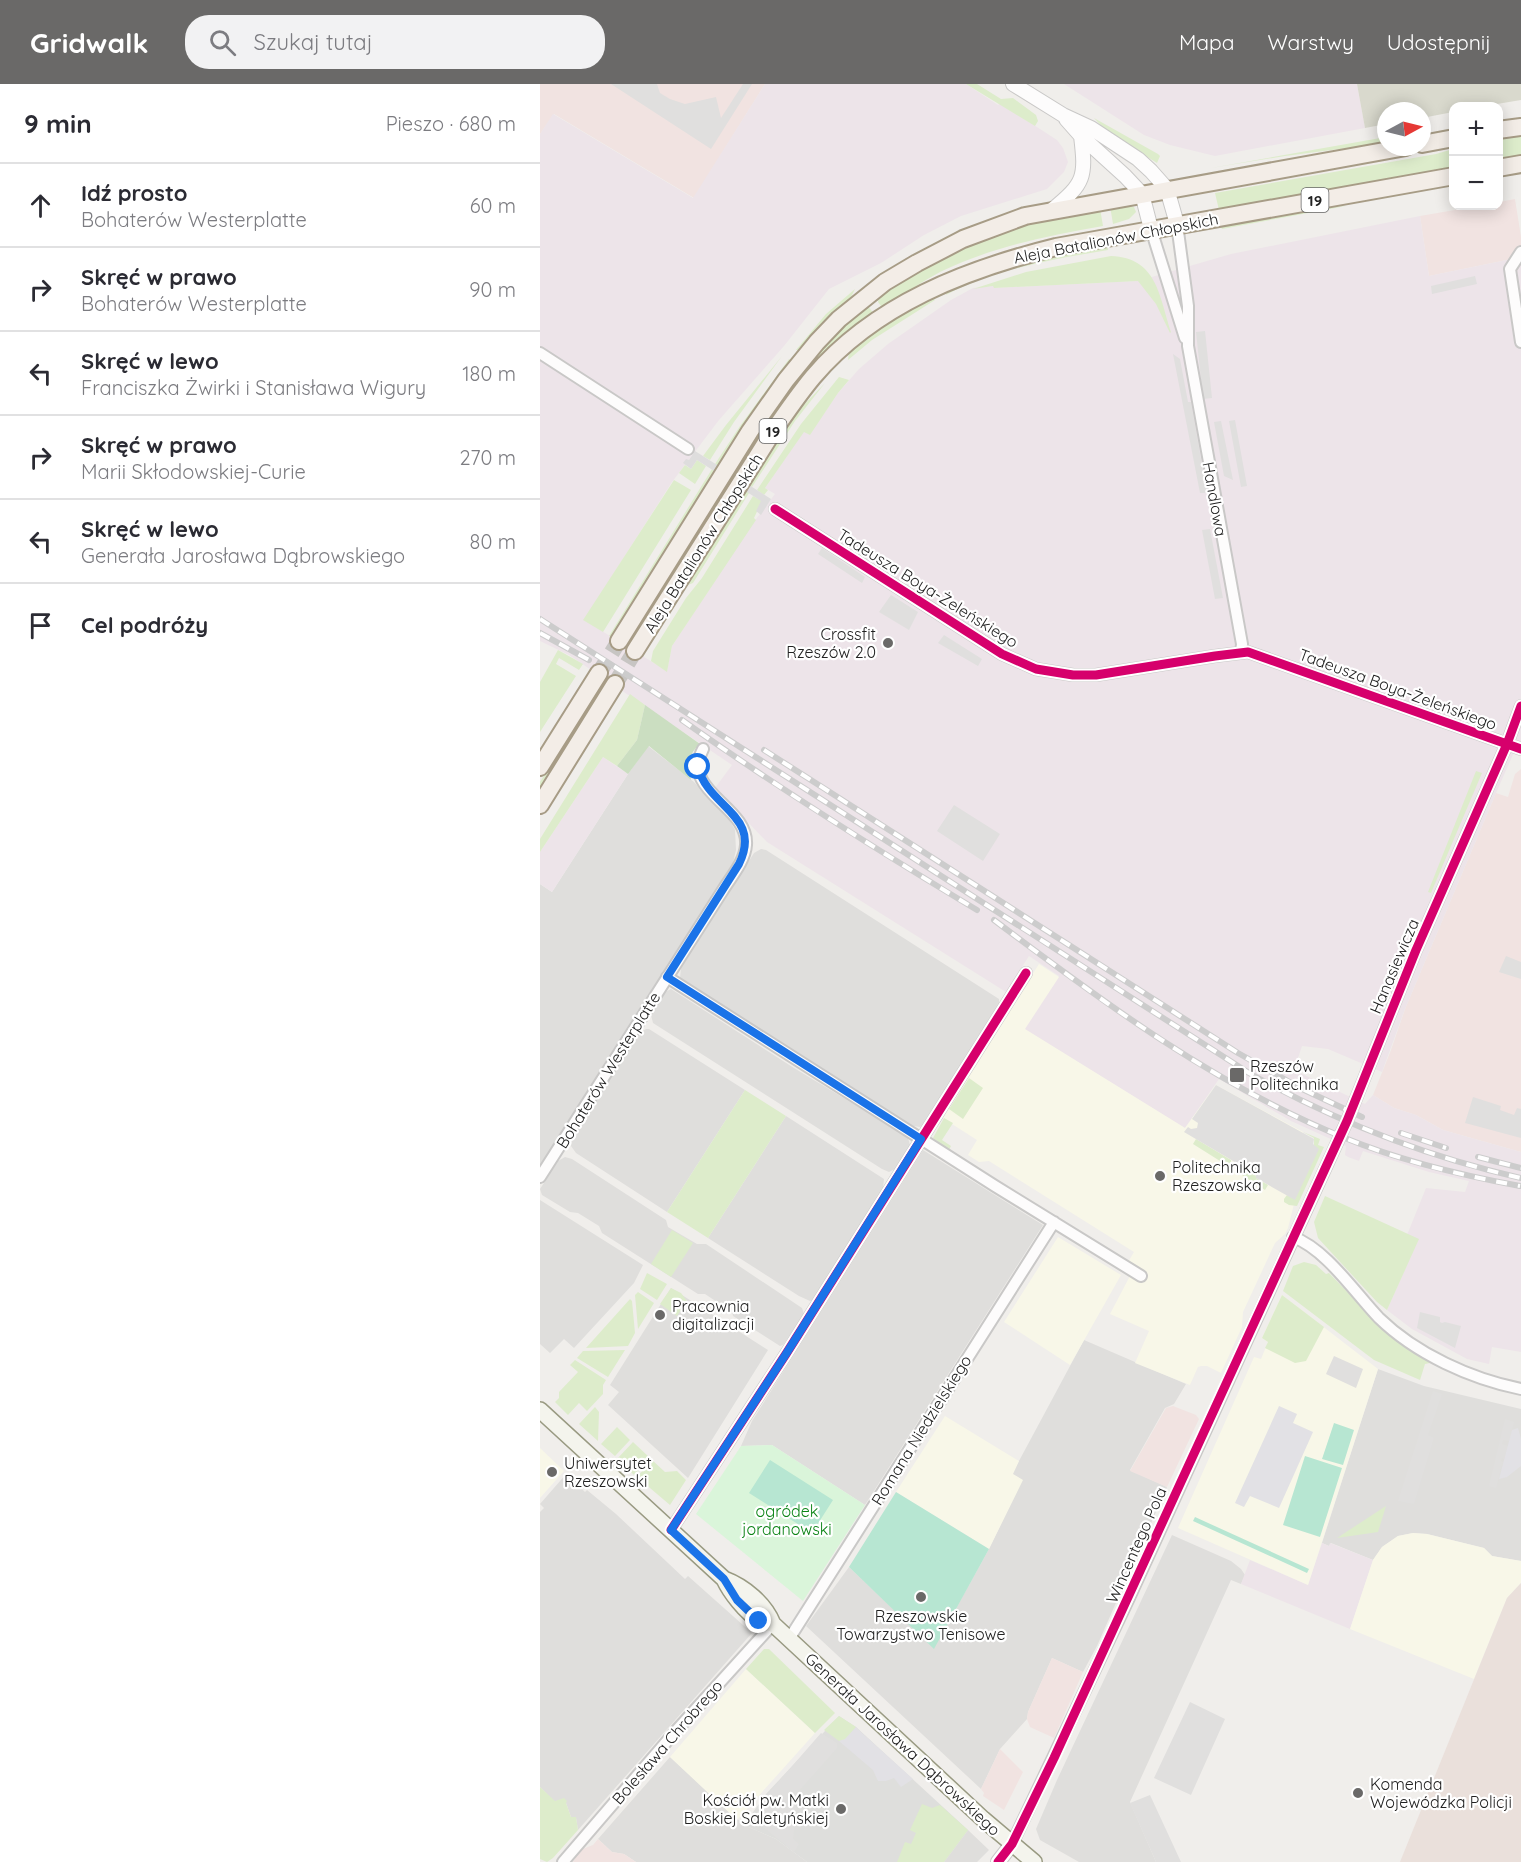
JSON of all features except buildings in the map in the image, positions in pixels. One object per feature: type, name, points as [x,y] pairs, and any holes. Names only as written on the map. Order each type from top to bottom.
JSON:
[{"type":"main road","points":[[1503,129],[1521,127]]},
{"type":"main road","points":[[1431,142],[1449,139]]},
{"type":"main road","name":"Aleja Batalionów Chłopskich","points":[[620,641],[768,404],[801,360],[839,320],[885,282],[939,251],[1011,220],[1052,210],[1377,152]]},
{"type":"main road","points":[[1503,167],[1521,164]]},
{"type":"main road","name":"Aleja Batalionów Chłopskich","points":[[636,651],[772,433],[814,376],[856,337],[914,298],[972,271],[1056,247],[1449,177]]},
{"type":"main road","points":[[540,767],[599,674]]},
{"type":"main road","points":[[540,805],[615,684]]},
{"type":"main road","name":"Generała Jarosława Dąbrowskiego","points":[[540,1410],[724,1579],[737,1600],[759,1621],[773,1624],[1034,1862]]},
{"type":"street","points":[[1013,84],[1063,115],[1091,128],[1138,159],[1167,189],[1177,224]]},
{"type":"street","points":[[1063,115],[1081,136],[1142,194],[1151,229]]},
{"type":"street","points":[[1052,210],[1071,194],[1080,182],[1084,171],[1081,136]]},
{"type":"street","name":"Handlowa","points":[[1177,224],[1188,306],[1188,346]]},
{"type":"street","name":"Handlowa","points":[[1151,229],[1188,346],[1242,644],[1241,652]]},
{"type":"street","points":[[1521,252],[1510,269],[1521,342]]},
{"type":"street","points":[[540,353],[688,449]]},
{"type":"street","name":"Tadeusza Boya-Żeleńskiego","points":[[775,509],[1002,654],[1036,669],[1073,675],[1096,675],[1241,652],[1258,655],[1521,748]]},
{"type":"street","name":"Hanasiewicza","points":[[1293,1237],[1347,1121],[1416,950],[1507,744],[1521,706]]},
{"type":"street","name":"Bohaterów Westerplatte","points":[[540,1177],[739,864],[746,845],[746,836],[742,826],[701,778],[698,758],[703,749]]},
{"type":"street","points":[[671,1530],[786,1354],[1026,973]]},
{"type":"street","points":[[667,977],[1141,1276]]},
{"type":"street","name":"Romana Niedzielskiego","points":[[789,1639],[1054,1222]]},
{"type":"street","points":[[1293,1237],[1309,1244],[1380,1318],[1406,1340],[1429,1354],[1478,1377],[1521,1389]]},
{"type":"street","name":"Wincentego Pola","points":[[998,1862],[1012,1844],[1129,1598],[1293,1237]]},
{"type":"street","name":"Bolesława Chrobrego","points":[[563,1862],[681,1725],[773,1624]]},
{"type":"shaded area","points":[[540,84],[765,84],[694,198],[554,114],[540,134]]},
{"type":"shaded area","points":[[611,84],[657,84],[660,93],[685,104],[716,97],[721,118],[743,84],[752,84],[711,149]]},
{"type":"shaded area","points":[[765,84],[966,84],[1057,140],[1068,162],[1064,172],[1047,189],[961,216],[924,235],[881,263],[829,289],[784,346],[719,420],[672,482],[584,620],[667,671],[672,646],[750,527],[775,494],[765,488],[804,431],[810,434],[838,393],[859,369],[888,344],[951,300],[973,288],[1138,281],[1231,254],[1420,216],[1429,276],[1521,257],[1521,742],[1519,741],[1496,793],[1405,1009],[1382,1072],[1328,1049],[1302,1046],[1294,1070],[1365,1104],[1373,1095],[1394,1108],[1416,1115],[1443,1130],[1521,1152],[1521,1352],[1492,1347],[1489,1364],[1467,1359],[1412,1329],[1387,1310],[1418,1240],[1407,1235],[1426,1188],[1465,1192],[1469,1181],[1429,1172],[1363,1151],[1359,1161],[1348,1157],[1345,1155],[1346,1146],[1291,1121],[1219,1079],[1185,1128],[1024,1029],[1059,976],[1029,956],[1006,992],[767,842],[715,788],[732,765],[569,655],[540,641],[540,134],[553,114],[693,198]]},
{"type":"shaded area","points":[[1064,84],[1357,84],[1365,128],[1215,156],[1170,145],[1144,135]]},
{"type":"shaded area","points":[[1357,84],[1521,84],[1521,100],[1503,103],[1449,102],[1449,113],[1431,116],[1431,102],[1377,102],[1377,126],[1365,128]]},
{"type":"shaded area","points":[[1515,199],[1521,237],[1521,257],[1429,276],[1420,216],[1455,210],[1503,210],[1503,201]]},
{"type":"shaded area","points":[[1475,276],[1477,284],[1432,294],[1431,286]]},
{"type":"shaded area","points":[[1205,331],[1212,398],[1203,399],[1196,332]]},
{"type":"shaded area","points":[[1173,354],[1180,359],[1188,402],[1191,402],[1207,493],[1200,493]]},
{"type":"shaded area","points":[[1235,420],[1247,486],[1241,487],[1229,421]]},
{"type":"shaded area","points":[[1221,421],[1233,480],[1224,476],[1214,422]]},
{"type":"shaded area","points":[[1210,529],[1223,598],[1215,599],[1202,530]]},
{"type":"shaded area","points":[[822,548],[865,577],[862,583],[818,554]]},
{"type":"shaded area","points":[[891,595],[918,612],[909,630],[879,612]]},
{"type":"shaded area","points":[[944,635],[982,659],[978,666],[938,643]]},
{"type":"shaded area","points":[[648,746],[694,782],[730,821],[735,830],[736,850],[733,863],[540,1167],[540,884],[552,892]]},
{"type":"shaded area","points":[[603,757],[628,774],[552,892],[540,884],[540,852]]},
{"type":"shaded area","points":[[1521,769],[1521,1152],[1443,1130],[1416,1115],[1394,1108],[1373,1095],[1405,1009],[1496,793],[1508,797],[1515,774]]},
{"type":"shaded area","points":[[954,805],[1000,834],[983,861],[937,831]]},
{"type":"shaded area","points":[[761,849],[766,850],[999,999],[999,1008],[920,1127],[908,1125],[680,978],[681,968],[754,853]]},
{"type":"shaded area","points":[[1506,956],[1521,962],[1521,979],[1499,972]]},
{"type":"shaded area","name":"Politechnika Rzeszowska","points":[[1039,964],[1059,977],[1025,1029],[1185,1128],[1216,1085],[1303,1132],[1295,1200],[1288,1228],[1275,1243],[1243,1312],[1242,1327],[1221,1373],[1207,1366],[1198,1367],[1190,1385],[1135,1363],[1149,1331],[1110,1314],[1131,1274],[1124,1269],[1134,1252],[989,1161],[979,1162],[968,1155],[977,1140],[941,1117]]},
{"type":"shaded area","points":[[671,989],[794,1068],[905,1135],[910,1145],[895,1169],[889,1172],[882,1169],[653,1023],[651,1015],[665,992]]},
{"type":"shaded area","points":[[646,1029],[745,1090],[667,1212],[576,1153],[571,1146],[572,1139],[640,1033]]},
{"type":"shaded area","points":[[1216,1085],[1314,1139],[1313,1144],[1319,1149],[1295,1200],[1256,1178],[1255,1169],[1250,1166],[1245,1168],[1184,1132],[1188,1127],[1197,1128],[1198,1123],[1192,1119]]},
{"type":"shaded area","points":[[1473,1097],[1501,1106],[1500,1110],[1514,1115],[1517,1108],[1521,1109],[1521,1138],[1465,1123]]},
{"type":"shaded area","points":[[786,1116],[884,1179],[883,1188],[813,1300],[810,1301],[708,1238]]},
{"type":"shaded area","points":[[923,1150],[1043,1225],[865,1505],[772,1445],[741,1446],[752,1421]]},
{"type":"shaded area","points":[[565,1157],[572,1159],[666,1220],[668,1227],[697,1244],[706,1244],[802,1308],[804,1314],[783,1345],[780,1346],[733,1316],[732,1312],[705,1294],[698,1294],[602,1233],[599,1226],[542,1195],[540,1189],[558,1161]]},
{"type":"shaded area","points":[[540,1200],[643,1265],[634,1283],[574,1348],[564,1339],[550,1353],[540,1344]]},
{"type":"shaded area","points":[[1058,1237],[1121,1275],[1070,1365],[1004,1322]]},
{"type":"shaded area","points":[[671,1288],[768,1350],[688,1478],[608,1405],[619,1392],[610,1385]]},
{"type":"shaded area","points":[[1282,1295],[1378,1369],[1308,1585],[1178,1528],[1254,1357],[1261,1359],[1268,1342],[1262,1338]]},
{"type":"shaded area","points":[[1420,1312],[1440,1317],[1442,1323],[1461,1326],[1455,1348],[1417,1328]]},
{"type":"shaded area","points":[[1084,1340],[1186,1384],[1174,1404],[1165,1408],[1130,1470],[1167,1487],[1097,1646],[1083,1672],[1052,1658],[1027,1719],[1000,1749],[981,1789],[806,1626],[849,1567],[934,1648],[989,1549],[1022,1480],[1012,1474]]},
{"type":"shaded area","points":[[1334,1356],[1363,1369],[1356,1388],[1326,1374]]},
{"type":"shaded area","points":[[1378,1369],[1424,1386],[1521,1409],[1521,1561],[1492,1556],[1484,1548],[1427,1534],[1413,1533],[1398,1536],[1382,1547],[1373,1560],[1331,1543],[1329,1546],[1322,1543]]},
{"type":"shaded area","points":[[1433,1391],[1442,1394],[1428,1435],[1434,1438],[1414,1504],[1398,1501]]},
{"type":"shaded area","points":[[1173,1406],[1196,1415],[1199,1419],[1167,1487],[1130,1471],[1166,1408]]},
{"type":"shaded area","points":[[1279,1406],[1297,1414],[1293,1423],[1313,1432],[1279,1508],[1250,1496],[1244,1507],[1235,1503]]},
{"type":"shaded area","points":[[945,1416],[1019,1461],[1013,1474],[1023,1480],[989,1549],[896,1492]]},
{"type":"shaded area","points":[[1505,1419],[1514,1422],[1509,1441],[1503,1440],[1502,1444],[1508,1446],[1504,1459],[1502,1458],[1501,1461],[1503,1462],[1496,1488],[1489,1486]]},
{"type":"shaded area","points":[[1518,1428],[1521,1439],[1521,1466],[1507,1477],[1499,1479],[1512,1430]]},
{"type":"shaded area","name":"Uniwersytet Rzeszowski","points":[[540,1448],[564,1471],[540,1498]]},
{"type":"shaded area","points":[[567,1473],[585,1492],[587,1490],[616,1514],[685,1579],[688,1576],[752,1633],[578,1830],[576,1818],[571,1817],[566,1803],[555,1802],[540,1787],[540,1512],[544,1508],[540,1504]]},
{"type":"shaded area","points":[[1413,1533],[1427,1534],[1484,1548],[1492,1556],[1521,1561],[1521,1583],[1507,1598],[1474,1679],[1350,1629],[1373,1560],[1382,1547],[1398,1536]]},
{"type":"shaded area","points":[[1172,1535],[1231,1561],[1245,1575],[1241,1584],[1231,1580],[1130,1802],[1156,1862],[1079,1862],[1040,1840],[1036,1829]]},
{"type":"shaded area","points":[[1322,1543],[1329,1546],[1330,1543],[1373,1560],[1350,1629],[1241,1584],[1250,1560],[1308,1585]]},
{"type":"shaded area","points":[[1521,1583],[1521,1862],[1400,1862],[1507,1598]]},
{"type":"shaded area","points":[[1052,1658],[1083,1672],[1054,1738],[1030,1727],[1027,1719]]},
{"type":"shaded area","points":[[746,1669],[815,1733],[737,1820],[670,1757]]},
{"type":"shaded area","points":[[1190,1702],[1225,1719],[1191,1795],[1154,1778]]},
{"type":"shaded area","points":[[839,1716],[856,1727],[968,1830],[944,1862],[807,1862],[776,1839],[744,1825],[766,1794]]},
{"type":"shaded area","points":[[856,1727],[913,1779],[901,1787],[894,1778],[878,1781],[873,1770],[839,1741],[845,1739]]},
{"type":"shaded area","points":[[821,1733],[837,1743],[837,1748],[798,1792],[793,1839],[799,1844],[794,1852],[762,1826],[760,1803]]},
{"type":"shaded area","points":[[1000,1749],[1023,1772],[1004,1810],[983,1796],[981,1789]]},
{"type":"shaded area","points":[[670,1757],[744,1825],[776,1839],[807,1862],[636,1862],[624,1854],[612,1852],[598,1839]]},
{"type":"shaded area","points":[[1150,1795],[1181,1862],[1156,1862],[1130,1803]]},
{"type":"shaded area","points":[[968,1830],[989,1850],[977,1862],[944,1862]]},
{"type":"shaded area","points":[[598,1839],[612,1852],[624,1854],[636,1862],[573,1862],[580,1850],[593,1845]]},
{"type":"green space","points":[[966,84],[977,84],[1001,99],[1013,98],[1036,115],[1038,121],[1035,126]]},
{"type":"green space","points":[[1094,118],[1158,154],[1160,156],[1157,163],[1106,131]]},
{"type":"green space","points":[[1521,133],[1521,157],[1503,160],[1503,136]]},
{"type":"green space","points":[[1377,139],[1377,144],[1211,168]]},
{"type":"green space","points":[[1449,150],[1449,170],[1219,210],[1215,193],[1431,156]]},
{"type":"green space","points":[[1110,206],[1134,207],[1136,212],[1129,219],[1113,224]]},
{"type":"green space","points":[[1346,206],[1222,229],[1221,227],[1283,213]]},
{"type":"green space","points":[[1100,208],[1103,226],[1040,238],[999,249],[940,272],[886,307],[881,306],[878,302],[879,296],[913,274],[985,238],[1032,221]]},
{"type":"green space","points":[[1107,244],[1108,250],[1045,261],[1004,272],[946,295],[949,288],[1019,262]]},
{"type":"green space","points":[[1111,256],[1126,258],[1147,271],[1159,292],[1170,333],[1156,304],[1138,281],[994,288],[993,286],[973,289],[1026,272]]},
{"type":"green space","points":[[855,289],[848,303],[801,350],[796,350],[826,314]]},
{"type":"green space","points":[[931,296],[935,300],[872,340],[848,360],[849,352],[854,347]]},
{"type":"green space","points":[[868,306],[874,314],[736,477],[732,475],[793,384],[828,343]]},
{"type":"green space","points":[[782,356],[734,422],[710,460],[703,456],[726,425]]},
{"type":"green space","points":[[789,359],[791,361],[720,467],[715,464],[740,426]]},
{"type":"green space","points":[[839,377],[849,380],[810,435],[804,432],[765,488],[768,490],[764,495],[757,490],[801,424]]},
{"type":"green space","points":[[825,383],[795,421],[752,487],[748,485],[793,416]]},
{"type":"green space","points":[[697,460],[706,466],[695,484],[679,473],[685,465],[691,469]]},
{"type":"green space","points":[[712,469],[717,473],[613,638],[609,636]]},
{"type":"green space","points":[[674,480],[691,490],[603,632],[583,620]]},
{"type":"green space","points":[[728,481],[732,483],[629,648],[625,646]]},
{"type":"green space","points":[[744,490],[749,493],[693,583],[685,586]]},
{"type":"green space","points":[[753,496],[762,501],[754,518],[756,520],[672,646],[667,672],[651,661],[653,651]]},
{"type":"green space","points":[[558,650],[583,664],[579,670],[559,658],[556,664],[576,676],[540,732],[540,682]]},
{"type":"green space","points":[[605,678],[609,681],[540,790],[540,782]]},
{"type":"green space","points":[[630,694],[645,705],[637,740],[617,766],[603,757],[540,852],[540,839]]},
{"type":"green space","points":[[645,705],[700,744],[690,760],[691,780],[649,746],[628,774],[617,766],[637,740]]},
{"type":"green space","points":[[1476,771],[1482,773],[1431,893],[1428,892]]},
{"type":"green space","points":[[969,1078],[983,1088],[963,1119],[949,1109]]},
{"type":"green space","points":[[745,1090],[786,1116],[708,1238],[667,1212]]},
{"type":"green space","points":[[944,1118],[953,1123],[942,1140],[951,1146],[949,1150],[933,1138]]},
{"type":"green space","points":[[1303,1132],[1320,1139],[1318,1145],[1324,1147],[1297,1206],[1289,1205],[1284,1202],[1284,1199],[1287,1195],[1295,1199],[1314,1146],[1314,1138]]},
{"type":"green space","points":[[1196,1139],[1231,1160],[1231,1165],[1228,1166],[1193,1144]]},
{"type":"green space","points":[[1250,1166],[1255,1169],[1256,1178],[1268,1185],[1265,1190],[1242,1175],[1243,1168]]},
{"type":"green space","points":[[1325,1196],[1419,1239],[1387,1310],[1318,1238],[1314,1222]]},
{"type":"green space","points":[[672,1230],[693,1243],[671,1277],[651,1264]]},
{"type":"green space","points":[[1304,1262],[1316,1265],[1326,1274],[1329,1273],[1386,1332],[1430,1363],[1425,1364],[1420,1380],[1374,1360],[1283,1291],[1293,1266]]},
{"type":"green space","points":[[647,1273],[667,1284],[657,1300],[640,1289]]},
{"type":"green space","points":[[671,1288],[681,1293],[687,1301],[677,1316],[660,1304]]},
{"type":"green space","points":[[638,1292],[654,1303],[638,1329],[635,1295]]},
{"type":"green space","points":[[1282,1295],[1324,1327],[1306,1361],[1295,1363],[1265,1348],[1268,1342],[1262,1338]]},
{"type":"green space","points":[[630,1299],[635,1333],[628,1346],[586,1348]]},
{"type":"green space","points":[[625,1350],[608,1377],[577,1358],[583,1351]]},
{"type":"green space","points":[[575,1360],[606,1380],[603,1385],[603,1394],[587,1411],[579,1403],[568,1415],[555,1402],[559,1398],[559,1392],[578,1372],[570,1365]]},
{"type":"green space","points":[[595,1407],[599,1412],[598,1441],[579,1424]]},
{"type":"green space","points":[[1334,1423],[1354,1430],[1343,1465],[1322,1459]]},
{"type":"green space","points":[[617,1427],[630,1440],[615,1456],[601,1444]]},
{"type":"green space","points":[[633,1442],[650,1458],[634,1475],[617,1459]]},
{"type":"green space","name":"ogródek jordanowski","points":[[772,1445],[865,1505],[803,1601],[696,1514],[741,1446]]},
{"type":"green space","points":[[1305,1456],[1342,1468],[1320,1537],[1283,1525]]},
{"type":"green space","points":[[652,1460],[665,1472],[677,1471],[686,1480],[670,1505],[637,1477]]},
{"type":"green space","points":[[770,1460],[833,1500],[812,1533],[749,1493]]},
{"type":"green space","name":"Rzeszowskie Towarzystwo Tenisowe","points":[[896,1492],[989,1549],[934,1649],[849,1567]]},
{"type":"green space","points":[[1386,1506],[1378,1532],[1337,1538]]},
{"type":"green space","points":[[1195,1517],[1309,1569],[1307,1573],[1193,1521]]},
{"type":"green space","points":[[764,1649],[769,1649],[835,1713],[815,1733],[746,1669]]},
{"type":"green space","points":[[839,1716],[856,1727],[845,1740],[839,1741],[824,1730]]},
{"type":"green space","points":[[540,1787],[555,1801],[564,1798],[567,1801],[571,1817],[576,1817],[578,1830],[547,1862],[540,1859]]},
{"type":"green space","points":[[922,1804],[932,1808],[940,1805],[968,1830],[944,1862],[897,1862],[905,1842],[911,1844],[916,1833],[910,1830]]},
{"type":"pier","points":[[695,451],[771,499],[761,515],[756,511],[761,501],[697,460],[691,469],[683,463],[686,459],[689,460]]},
{"type":"tunnel","points":[[599,673],[619,641]]},
{"type":"tunnel","points":[[615,684],[635,651]]},
{"type":"railway","points":[[540,619],[1249,1073],[1314,1106],[1381,1135],[1451,1159],[1521,1178]]},
{"type":"railway","points":[[540,633],[589,660]]},
{"type":"railway","points":[[682,720],[828,818],[977,910]]},
{"type":"railway","points":[[764,750],[1238,1053],[1300,1088],[1362,1117]]},
{"type":"railway","points":[[994,920],[1119,1011],[1206,1068],[1251,1094],[1297,1117],[1366,1146],[1453,1172],[1520,1186]]},
{"type":"railway","points":[[1401,1133],[1446,1148]]},
{"type":"railway","points":[[1478,1157],[1521,1168]]},
{"type":"cycle path","points":[[775,509],[1002,654],[1036,669],[1073,675],[1096,675],[1248,652],[1521,749]]},
{"type":"cycle path","points":[[998,1862],[1012,1844],[1054,1758],[1347,1121],[1416,950],[1507,744],[1521,706]]},
{"type":"cycle path","points":[[671,1530],[786,1354],[1026,973]]},
{"type":"place","name":"Crossfit Rzeszów 2.0","points":[[888,643]]},
{"type":"place","name":"Rzeszów Politechnika","points":[[1237,1075]]},
{"type":"place","name":"Politechnika Rzeszowska","points":[[1160,1176]]},
{"type":"place","name":"Pracownia digitalizacji","points":[[660,1315]]},
{"type":"place","name":"Uniwersytet Rzeszowski","points":[[552,1472]]},
{"type":"place","name":"Rzeszowskie Towarzystwo Tenisowe","points":[[921,1597]]},
{"type":"place","name":"Komenda Wojewódzka Policji","points":[[1358,1793]]},
{"type":"place","name":"Kościół pw. Matki Boskiej Saletyńskiej","points":[[841,1809]]},
{"type":"route","points":[[698,767],[701,778],[710,791],[742,826],[746,836],[745,853],[667,977],[921,1139],[786,1354],[671,1530],[724,1579],[737,1600],[759,1621]]}]
